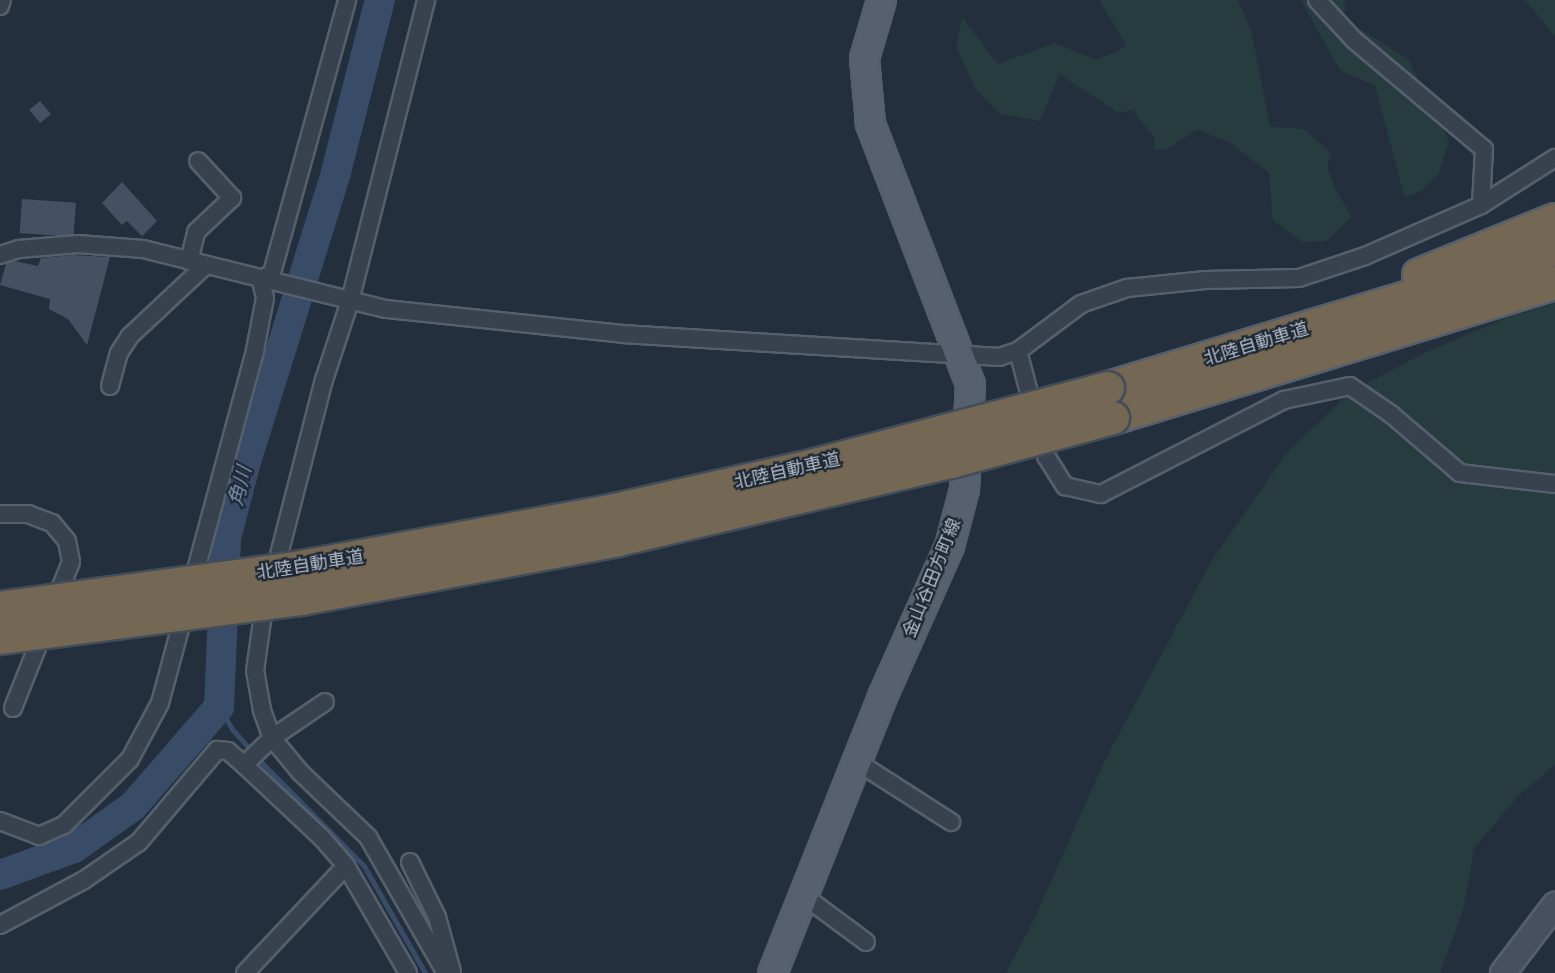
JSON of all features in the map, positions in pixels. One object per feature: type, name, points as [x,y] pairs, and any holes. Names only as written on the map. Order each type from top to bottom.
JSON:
[{"type":"highway","points":[[1155,375],[1555,220]]},
{"type":"highway","name":"北陸自動車道","points":[[0,638],[301,599],[607,543],[951,462],[1110,403],[1155,375],[1472,279],[1555,249]]},
{"type":"highway","name":"北陸自動車道","points":[[0,608],[296,568],[614,510],[873,451],[1110,403],[1555,283]]},
{"type":"main road","name":"金山谷田方町線","points":[[772,973],[856,761],[949,546],[959,513],[971,409],[970,384],[962,357],[870,123],[864,58],[881,0]]},
{"type":"street","points":[[0,6],[2,0]]},
{"type":"street","points":[[264,280],[272,273],[347,0]]},
{"type":"street","points":[[426,0],[262,621],[255,671],[262,710],[272,738],[300,772],[368,837],[446,973]]},
{"type":"street","points":[[1317,0],[1354,40],[1484,149],[1481,206]]},
{"type":"street","points":[[0,255],[19,249],[78,244],[143,249],[386,309],[622,334],[962,357],[999,357],[1018,351],[1081,304],[1127,288],[1206,280],[1299,278],[1365,256],[1481,206],[1555,159]]},
{"type":"street","points":[[189,261],[196,232],[232,198],[198,161]]},
{"type":"street","points":[[110,386],[119,353],[130,336],[206,266]]},
{"type":"street","points":[[0,821],[39,836],[64,825],[130,759],[160,704],[255,350],[265,298],[264,280]]},
{"type":"street","points":[[1018,351],[1046,456],[1065,486],[1101,494],[1284,400],[1350,386],[1392,415],[1460,473],[1555,484]]},
{"type":"street","points":[[0,514],[28,514],[52,523],[67,541],[71,562],[13,708]]},
{"type":"street","points":[[244,765],[272,738],[325,702]]},
{"type":"street","points":[[0,925],[84,880],[139,842],[218,750],[228,751],[322,838],[346,866],[408,973]]},
{"type":"street","points":[[856,761],[951,822]]},
{"type":"street","points":[[410,862],[437,917],[453,973]]},
{"type":"street","points":[[245,973],[346,866]]},
{"type":"street","points":[[804,896],[866,942]]},
{"type":"street","points":[[1503,973],[1555,905]]},
{"type":"green space","points":[[1099,0],[1238,0],[1252,33],[1270,127],[1303,129],[1323,145],[1331,155],[1327,165],[1334,187],[1352,217],[1326,241],[1302,242],[1273,220],[1269,173],[1231,143],[1197,130],[1167,149],[1155,150],[1154,138],[1133,110],[1119,113],[1059,74],[1040,121],[1000,114],[975,88],[956,46],[962,17],[998,64],[1055,43],[1097,60],[1127,46]]},
{"type":"green space","points":[[1301,0],[1345,0],[1344,19],[1408,59],[1449,141],[1439,173],[1423,190],[1405,198],[1375,86],[1340,70]]},
{"type":"green space","points":[[1525,0],[1555,0],[1555,36]]},
{"type":"green space","points":[[1555,303],[1555,765],[1518,796],[1474,849],[1463,910],[1440,973],[1006,973],[1038,911],[1104,762],[1212,560],[1286,454],[1348,394],[1420,355],[1508,317]]},
{"type":"building","points":[[40,101],[51,114],[40,123],[29,110]]},
{"type":"building","points":[[122,182],[157,221],[142,236],[127,221],[122,225],[102,203]]},
{"type":"building","points":[[22,199],[76,203],[73,237],[20,233]]},
{"type":"building","points":[[72,255],[110,257],[87,345],[68,319],[49,309],[50,299],[0,285],[6,264],[14,261],[38,266],[41,258]]},
{"type":"waterway","name":"角川","points":[[0,875],[74,848],[133,806],[219,707],[226,538],[245,465],[336,172],[380,0]]},
{"type":"waterway","points":[[219,707],[232,729],[263,764],[364,866],[425,973]]}]
